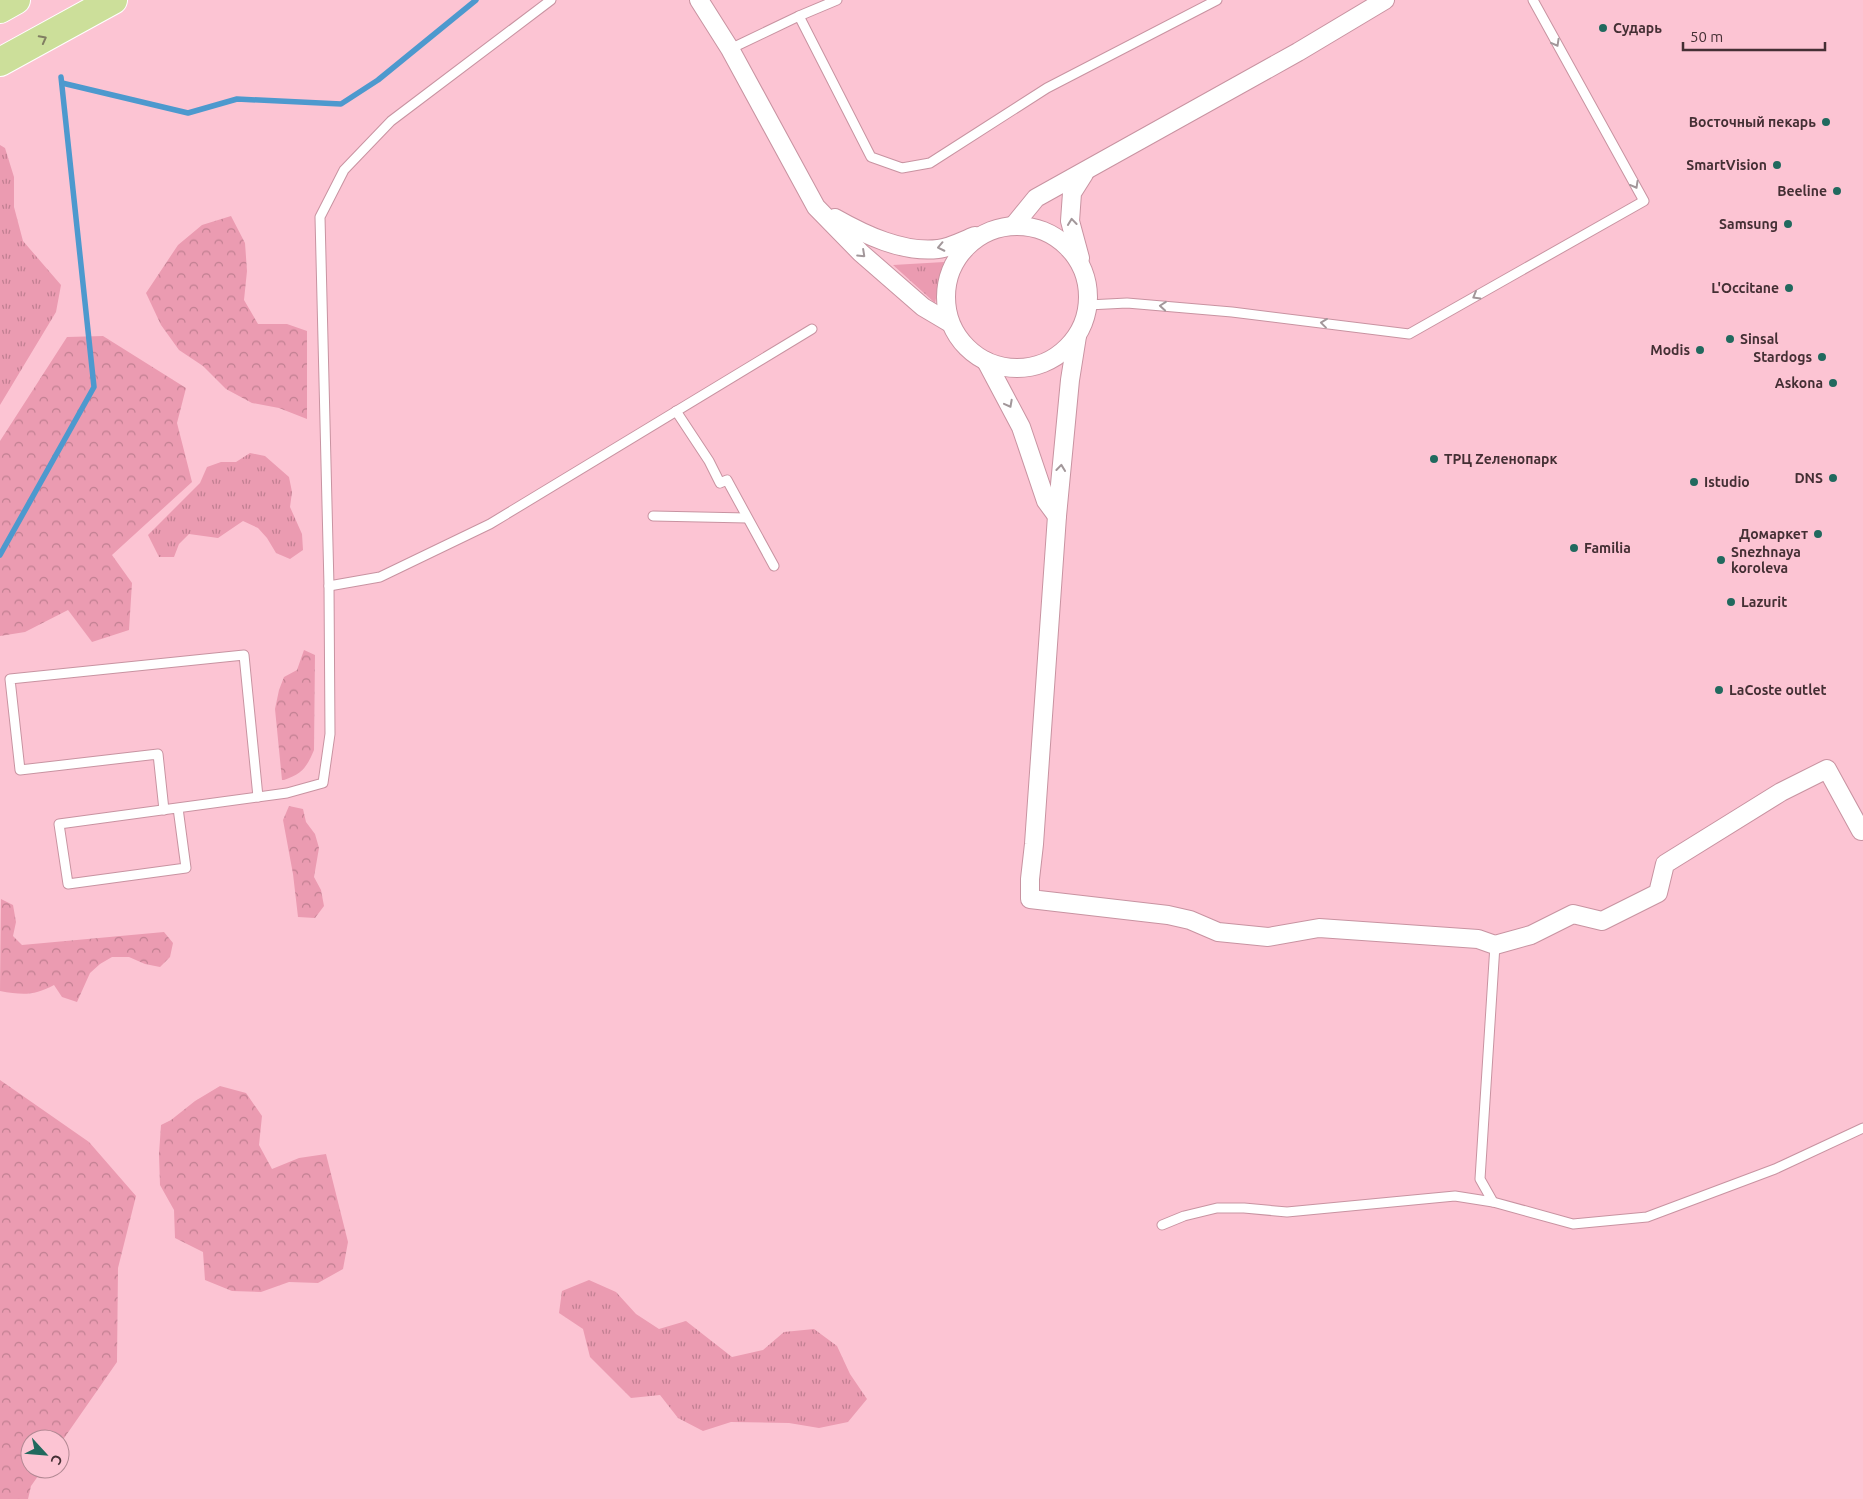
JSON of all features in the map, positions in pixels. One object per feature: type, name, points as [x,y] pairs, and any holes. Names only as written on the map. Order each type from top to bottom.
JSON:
[{"type":"highway","points":[[0,8],[16,0]]},
{"type":"highway","points":[[0,62],[113,0]]},
{"type":"street","points":[[699,0],[730,49],[816,207],[861,253],[923,307],[950,323]]},
{"type":"street","points":[[1014,225],[1036,198],[1306,47],[1385,0]]},
{"type":"street","points":[[1086,171],[1072,193],[1070,221],[1088,287],[1088,305],[1077,336],[1070,380],[1057,516],[1030,899],[1168,915],[1190,920],[1218,932],[1268,937],[1319,928],[1478,939],[1495,945],[1531,935],[1573,914],[1602,921],[1629,909],[1658,893],[1665,864],[1781,792],[1827,769],[1861,830],[1863,830]]},
{"type":"street","points":[[816,207],[863,234],[909,248],[939,249],[1014,225],[1042,230],[1066,245],[1083,269]]},
{"type":"street","points":[[988,232],[966,247],[951,270],[946,296],[950,323],[964,345],[986,361],[1010,368],[1036,366],[1059,355],[1077,336]]},
{"type":"street","points":[[986,361],[1021,427],[1046,501],[1057,516]]},
{"type":"lane","points":[[178,808],[186,868],[68,884],[59,824],[258,797],[287,794],[323,783],[330,734],[329,586],[320,217],[344,170],[391,121],[551,0]]},
{"type":"lane","points":[[730,49],[837,0]]},
{"type":"lane","points":[[799,16],[872,157],[902,168],[930,163],[1047,88],[1216,0]]},
{"type":"lane","points":[[1088,305],[1127,303],[1232,312],[1409,334],[1644,201],[1533,0]]},
{"type":"lane","points":[[329,586],[380,577],[490,524],[812,329]]},
{"type":"lane","points":[[676,411],[709,461],[720,483],[727,480],[774,566]]},
{"type":"lane","points":[[653,516],[747,518]]},
{"type":"lane","points":[[164,810],[158,754],[20,770],[10,679],[244,655],[258,797]]},
{"type":"lane","points":[[1493,1202],[1480,1179],[1495,945]]},
{"type":"lane","points":[[1162,1225],[1184,1216],[1217,1208],[1244,1208],[1287,1212],[1455,1196],[1493,1202],[1573,1224],[1647,1217],[1776,1169],[1863,1128]]},
{"type":"green space","points":[[0,145],[5,148],[14,177],[14,207],[23,241],[61,285],[56,312],[0,405]]},
{"type":"green space","points":[[231,216],[245,243],[247,271],[244,300],[258,324],[287,324],[307,331],[307,419],[279,408],[252,403],[226,389],[203,366],[179,350],[161,325],[146,293],[178,245],[202,225]]},
{"type":"green space","points":[[944,262],[935,303],[893,265]]},
{"type":"green space","points":[[103,336],[186,388],[177,423],[192,482],[112,555],[132,583],[129,630],[92,642],[68,610],[25,632],[0,636],[0,441],[67,337]]},
{"type":"green space","points":[[250,453],[265,456],[289,477],[292,492],[290,507],[302,534],[303,550],[290,559],[276,553],[258,528],[243,521],[218,538],[189,534],[179,544],[174,557],[159,557],[148,535],[200,483],[207,467],[221,462],[236,462]]},
{"type":"green space","points":[[304,650],[315,655],[314,750],[303,769],[295,775],[282,780],[275,709],[284,677],[297,670]]},
{"type":"green space","points":[[289,806],[303,809],[306,822],[315,834],[319,848],[314,877],[321,890],[324,906],[315,918],[298,917],[293,874],[283,820]]},
{"type":"green space","points":[[1,899],[13,905],[16,922],[13,936],[22,945],[164,932],[173,943],[170,957],[160,967],[145,964],[129,957],[112,957],[90,973],[77,1002],[62,997],[54,985],[28,994],[0,991]]},
{"type":"green space","points":[[0,1080],[89,1142],[136,1196],[118,1268],[117,1362],[70,1430],[20,1429],[20,1479],[36,1479],[31,1486],[28,1499],[0,1499]]},
{"type":"green space","points":[[220,1086],[246,1093],[262,1116],[259,1145],[272,1169],[299,1158],[326,1154],[348,1242],[343,1269],[318,1283],[289,1282],[261,1292],[232,1291],[205,1280],[203,1252],[175,1238],[174,1210],[160,1185],[159,1154],[161,1125]]},
{"type":"green space","points":[[589,1280],[616,1292],[636,1314],[659,1329],[686,1321],[732,1357],[763,1350],[784,1332],[814,1329],[837,1346],[850,1374],[867,1399],[848,1422],[819,1428],[789,1423],[731,1422],[703,1431],[678,1418],[660,1395],[631,1398],[590,1357],[583,1329],[559,1313],[562,1291]]},
{"type":"waterway","points":[[62,83],[188,113],[237,99],[341,104],[378,80],[476,0]]},
{"type":"waterway","points":[[0,555],[94,387],[61,77]]},
{"type":"place","name":"Сударь","points":[[1603,28]]},
{"type":"place","name":"Восточный пекарь","points":[[1826,122]]},
{"type":"place","name":"SmartVision","points":[[1777,165]]},
{"type":"place","name":"Beeline","points":[[1837,191]]},
{"type":"place","name":"Samsung","points":[[1788,224]]},
{"type":"place","name":"L'Occitane","points":[[1789,288]]},
{"type":"place","name":"Sinsal","points":[[1730,339]]},
{"type":"place","name":"Modis","points":[[1700,350]]},
{"type":"place","name":"Stardogs","points":[[1822,357]]},
{"type":"place","name":"Askona","points":[[1833,383]]},
{"type":"place","name":"ТРЦ Zеленопарк","points":[[1434,459]]},
{"type":"place","name":"DNS","points":[[1833,478]]},
{"type":"place","name":"Istudio","points":[[1694,482]]},
{"type":"place","name":"Домаркет","points":[[1818,534]]},
{"type":"place","name":"Familia","points":[[1574,548]]},
{"type":"place","name":"Snezhnaya koroleva","points":[[1721,560]]},
{"type":"place","name":"Lazurit","points":[[1731,602]]},
{"type":"place","name":"LaCoste outlet","points":[[1719,690]]}]
